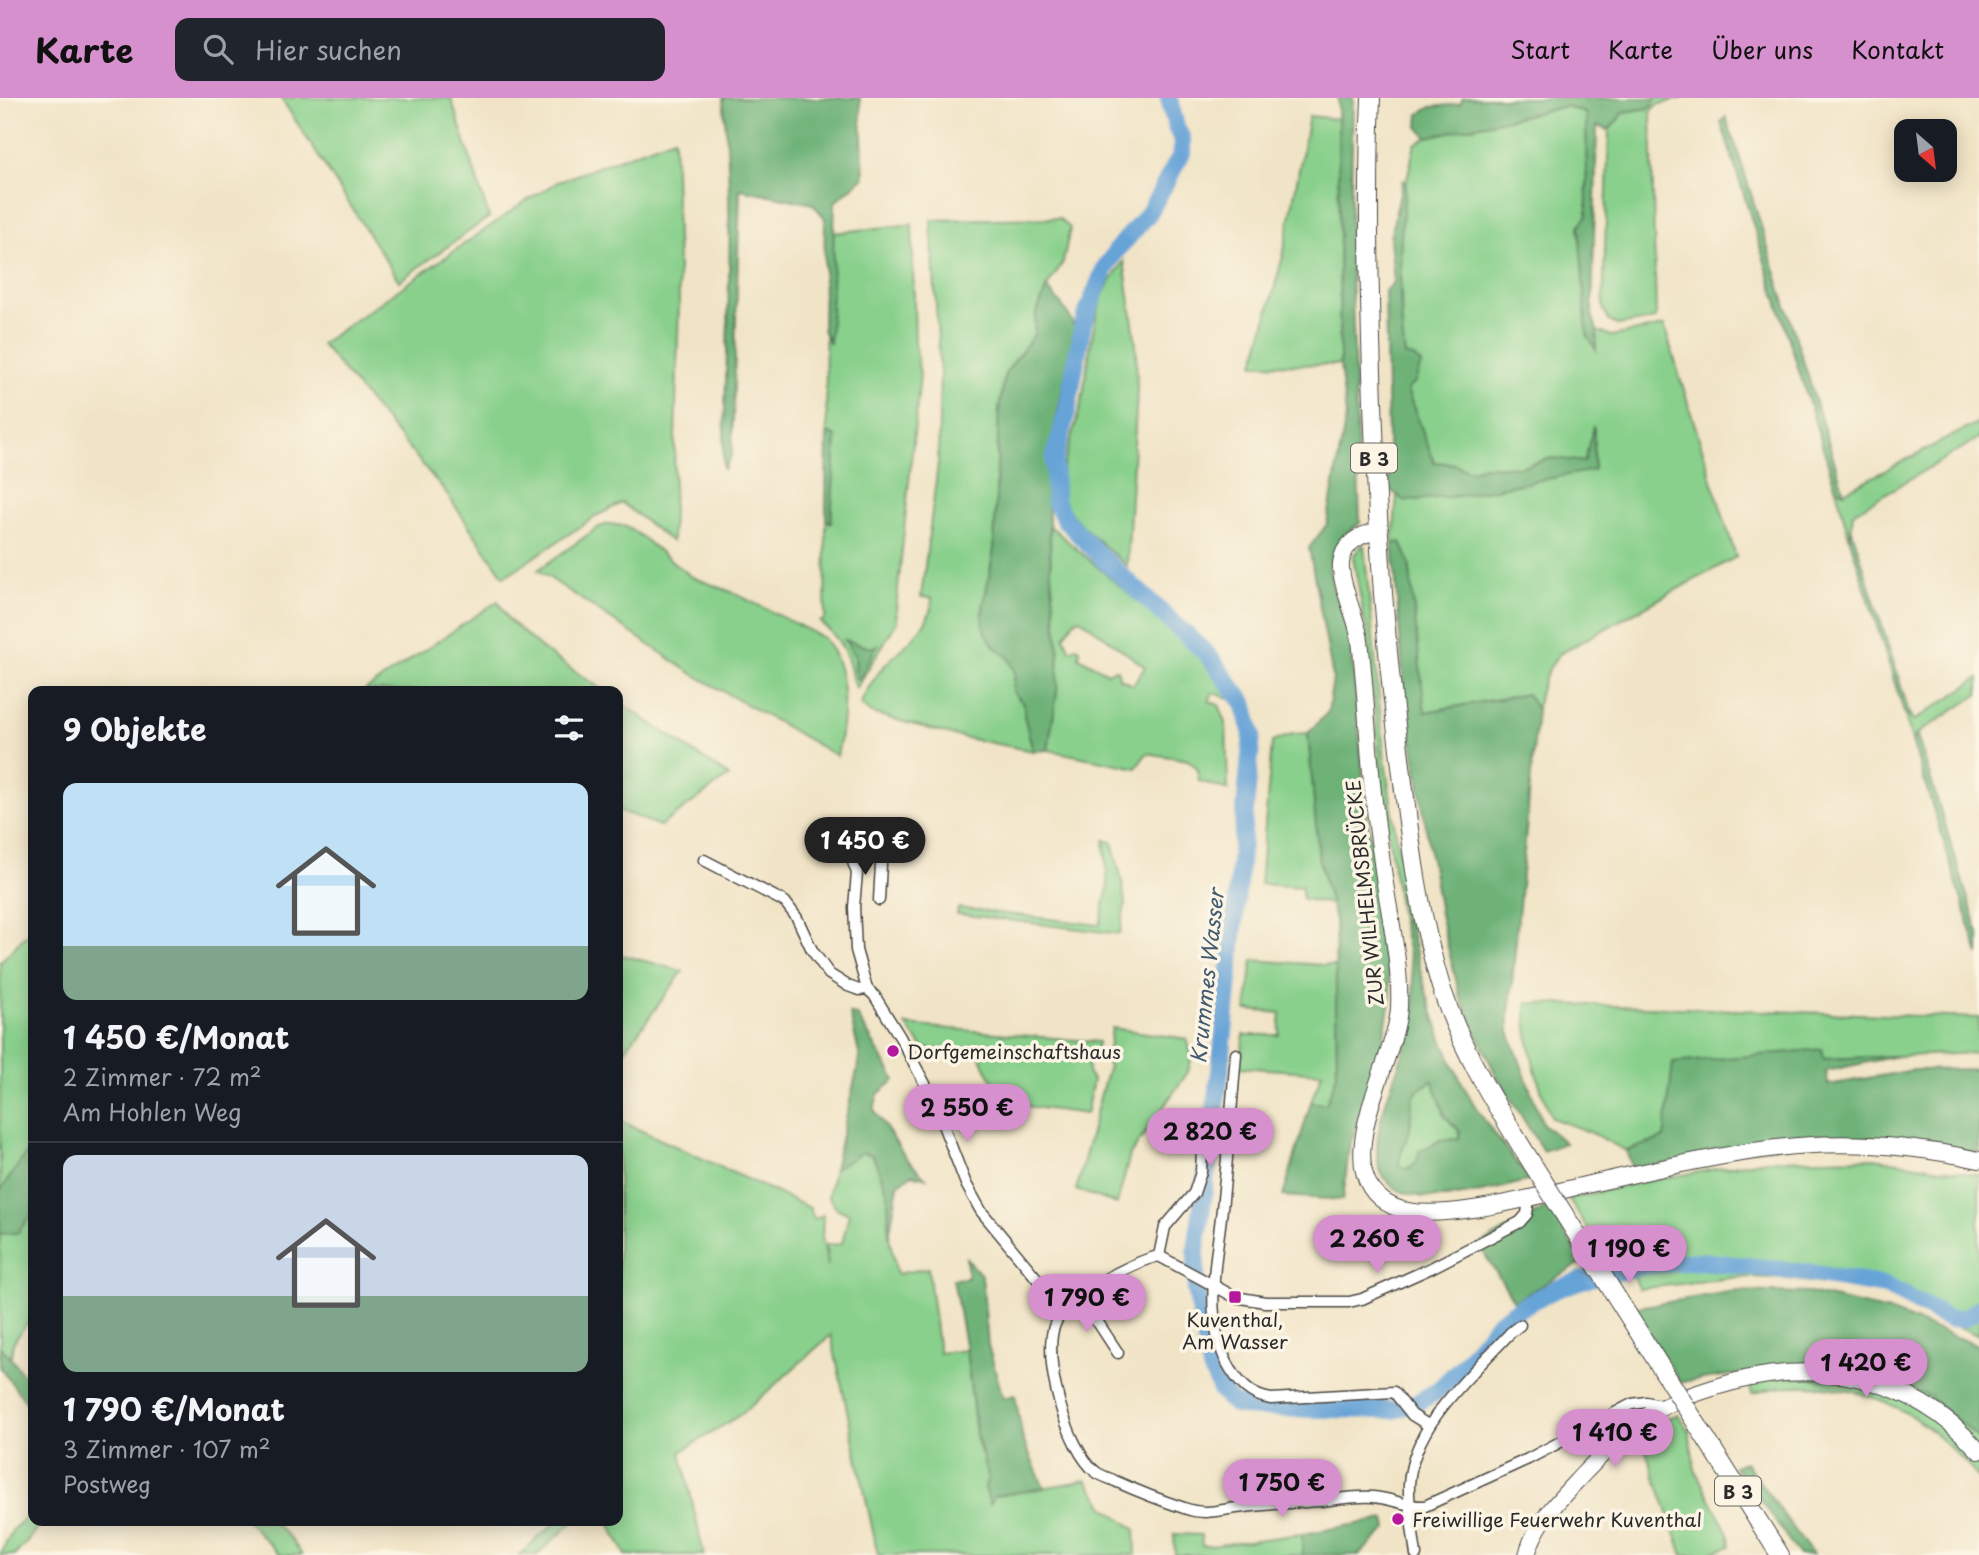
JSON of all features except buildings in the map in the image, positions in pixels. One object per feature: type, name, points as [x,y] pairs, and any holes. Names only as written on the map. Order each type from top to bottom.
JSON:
[{"type":"main road","name":"B 3","points":[[1371,98],[1368,271],[1378,532],[1391,686],[1407,817],[1428,938],[1443,991],[1463,1045],[1497,1107],[1780,1555]]},
{"type":"street","name":"ZUR WILHELMSBRÜCKE","points":[[1378,532],[1361,536],[1350,543],[1343,555],[1341,569],[1359,638],[1371,776],[1399,990],[1395,1034],[1361,1150],[1362,1170],[1370,1188],[1385,1202],[1417,1214],[1442,1213],[1530,1198],[1553,1200],[1728,1156],[1803,1146],[1888,1146],[1979,1160]]},
{"type":"street","points":[[831,829],[849,851],[857,873],[854,907],[856,950],[867,989],[874,995],[900,1037],[932,1097],[966,1184],[981,1211],[1063,1310]]},
{"type":"street","points":[[849,851],[861,845],[873,850],[881,864],[879,900]]},
{"type":"street","points":[[704,860],[785,902],[829,974],[848,986],[859,990],[867,989]]},
{"type":"street","points":[[1236,1054],[1221,1228],[1213,1285],[1214,1316],[1223,1354],[1231,1370],[1251,1392],[1271,1399],[1394,1391],[1412,1415],[1428,1425]]},
{"type":"street","points":[[1159,1256],[1165,1227],[1194,1193],[1201,1172],[1203,1131]]},
{"type":"street","points":[[1530,1198],[1527,1214],[1520,1222],[1431,1268],[1362,1299],[1336,1304],[1265,1303],[1235,1297],[1159,1256],[1149,1258],[1113,1276],[1063,1310],[1055,1325],[1051,1342],[1052,1367],[1061,1414],[1082,1457],[1095,1472],[1187,1510],[1206,1513],[1255,1505],[1369,1497],[1392,1500],[1410,1507],[1425,1506],[1528,1460],[1632,1404],[1672,1403]]},
{"type":"street","points":[[1553,1200],[1669,1382],[1672,1403]]},
{"type":"street","points":[[1075,1300],[1100,1324],[1118,1353]]},
{"type":"street","points":[[1416,1555],[1409,1485],[1428,1425],[1520,1325]]},
{"type":"street","points":[[1527,1555],[1549,1512],[1623,1434],[1672,1403],[1746,1378],[1799,1371],[1826,1372],[1877,1383],[1900,1391],[1922,1404],[1954,1427],[1979,1451]]},
{"type":"green space","points":[[281,98],[451,98],[489,217],[399,281]]},
{"type":"green space","points":[[723,98],[860,98],[864,177],[835,202],[830,344],[823,330],[825,218],[813,204],[740,189],[732,454],[723,470],[730,237]]},
{"type":"green space","points":[[1338,98],[1353,98],[1350,240],[1360,523],[1346,533],[1336,546],[1329,566],[1332,586],[1349,629],[1366,805],[1391,995],[1382,1047],[1349,1148],[1343,1200],[1283,1196],[1311,1102],[1326,1104],[1337,1074],[1335,920],[1319,860],[1308,733],[1328,712],[1333,678],[1309,548],[1327,524],[1346,416],[1340,365]]},
{"type":"green space","points":[[1463,98],[1657,98],[1649,108],[1624,112],[1609,130],[1597,126],[1592,314],[1597,331],[1596,350],[1587,334],[1579,226],[1587,216],[1586,114],[1566,106],[1427,137],[1418,127],[1419,114],[1431,107],[1460,104]]},
{"type":"green space","points":[[1657,98],[1684,98],[1656,105],[1651,111],[1656,319],[1617,325],[1609,321],[1603,308],[1609,130],[1624,112],[1649,108]]},
{"type":"green space","points":[[1567,106],[1586,114],[1587,216],[1579,226],[1596,349],[1597,331],[1612,336],[1664,326],[1736,557],[1559,654],[1544,680],[1537,710],[1527,694],[1424,712],[1409,562],[1401,543],[1393,544],[1397,495],[1405,501],[1594,470],[1594,431],[1585,462],[1552,458],[1519,467],[1483,466],[1470,471],[1454,464],[1434,462],[1407,390],[1402,333],[1400,236],[1406,183],[1415,144],[1427,137]]},
{"type":"green space","points":[[1309,116],[1338,119],[1340,365],[1254,364],[1283,256]]},
{"type":"green space","points":[[1726,117],[1844,492],[1836,489],[1721,122]]},
{"type":"green space","points":[[674,138],[679,302],[672,542],[622,503],[598,515],[504,577],[444,490],[321,344],[523,203],[558,182]]},
{"type":"green space","points":[[1403,180],[1406,183],[1400,270],[1402,335],[1405,356],[1414,357],[1421,364],[1415,382],[1407,390],[1434,462],[1454,464],[1470,471],[1483,466],[1519,467],[1552,458],[1584,462],[1594,426],[1594,470],[1458,496],[1405,501],[1389,489],[1385,291],[1394,282],[1390,238]]},
{"type":"green space","points":[[1059,218],[1070,228],[1063,262],[1047,287],[1036,315],[1034,335],[1005,374],[999,410],[994,550],[982,614],[995,647],[1008,657],[1015,672],[1013,692],[1024,704],[1033,751],[956,736],[871,713],[860,704],[880,670],[922,627],[931,608],[932,598],[921,597],[938,464],[940,373],[931,220]]},
{"type":"green space","points":[[912,224],[915,344],[920,375],[896,608],[897,622],[857,687],[854,686],[844,651],[835,636],[820,622],[825,619],[826,519],[831,522],[836,437],[827,433],[825,335],[829,342],[833,233]]},
{"type":"green space","points":[[1124,261],[1136,344],[1137,393],[1127,566],[1074,517],[1063,501],[1061,492],[1063,468],[1080,408],[1098,311],[1106,288]]},
{"type":"green space","points":[[1047,287],[1067,312],[1075,328],[1047,466],[1051,575],[1059,652],[1057,692],[1048,750],[1033,751],[1024,704],[1013,692],[1015,672],[1008,657],[995,647],[985,632],[982,614],[994,550],[999,410],[1005,374],[1034,335],[1036,315]]},
{"type":"green space","points":[[1979,422],[1979,438],[1853,513],[1850,540],[1836,489],[1844,492]]},
{"type":"green space","points":[[827,433],[836,437],[831,523],[826,519]]},
{"type":"green space","points":[[609,524],[624,526],[634,531],[692,577],[734,593],[824,638],[838,665],[842,680],[843,711],[837,756],[691,673],[538,570],[599,527]]},
{"type":"green space","points":[[1050,526],[1185,642],[1226,687],[1230,698],[1213,693],[1209,701],[1219,705],[1226,722],[1228,790],[1199,781],[1197,768],[1188,760],[1147,753],[1136,768],[1048,750],[1057,692],[1059,652],[1051,575]],"holes":[[[1079,618],[1145,667],[1133,685],[1119,678],[1118,670],[1108,673],[1079,657],[1080,649],[1076,647],[1070,650],[1064,637]]]},
{"type":"green space","points":[[1851,527],[1911,718],[1904,712],[1850,540]]},
{"type":"green space","points":[[1401,542],[1409,562],[1425,712],[1527,694],[1537,710],[1509,1032],[1543,1124],[1565,1143],[1543,1151],[1495,1073],[1460,997],[1440,914],[1404,691],[1393,544]]},
{"type":"green space","points":[[1364,545],[1385,761],[1409,922],[1401,920],[1384,805],[1367,633],[1353,557]]},
{"type":"green space","points":[[498,601],[509,620],[542,649],[597,686],[371,686]]},
{"type":"green space","points":[[845,640],[871,648],[877,645],[859,680],[856,678],[855,657]]},
{"type":"green space","points":[[1979,678],[1979,694],[1917,734],[1912,741],[1904,712],[1915,720]]},
{"type":"green space","points":[[623,704],[729,776],[660,826],[623,812]]},
{"type":"green space","points":[[1308,733],[1319,860],[1331,904],[1302,899],[1302,887],[1260,884],[1272,742],[1293,734]]},
{"type":"green space","points":[[1917,735],[1979,934],[1979,955],[1912,741]]},
{"type":"green space","points":[[1104,840],[1112,842],[1122,880],[1125,904],[1120,934],[957,914],[958,908],[1100,925],[1108,886]]},
{"type":"green space","points":[[1401,920],[1409,922],[1434,1017],[1452,1062],[1475,1106],[1530,1180],[1463,1195],[1438,1197],[1414,1195],[1395,1188],[1382,1173],[1377,1150],[1381,1119],[1407,1041],[1413,1013],[1412,973]],"holes":[[[1433,1081],[1445,1116],[1460,1131],[1459,1139],[1442,1140],[1419,1151],[1417,1161],[1412,1167],[1405,1169],[1399,1165],[1411,1123],[1412,1102],[1417,1091]]]},
{"type":"green space","points":[[28,933],[28,1151],[0,1191],[0,962]]},
{"type":"green space","points":[[623,955],[683,971],[623,1053]]},
{"type":"green space","points":[[1253,960],[1336,966],[1337,1074],[1326,1105],[1311,1102],[1322,1073],[1239,1067],[1244,1035],[1279,1035],[1281,1013],[1246,1010]]},
{"type":"green space","points":[[1526,1003],[1979,1018],[1979,1053],[1823,1059],[1822,1049],[1664,1138],[1626,1151],[1592,1133],[1552,1118],[1533,1062]]},
{"type":"green space","points":[[850,1014],[857,1015],[895,1080],[878,1094],[874,1110],[906,1158],[926,1178],[912,1174],[898,1185],[889,1237],[888,1193],[873,1156],[863,1152],[834,1169],[860,1058]]},
{"type":"green space","points":[[906,1025],[1098,1042],[1096,1058],[1088,1059],[1088,1075],[1093,1080],[1086,1114],[1003,1103],[980,1056],[923,1048]]},
{"type":"green space","points":[[1112,1028],[1187,1039],[1192,1056],[1188,1072],[1130,1155],[1117,1204],[1076,1190],[1109,1066],[1102,1056],[1109,1050]]},
{"type":"green space","points":[[1822,1049],[1824,1059],[1897,1056],[1826,1071],[1828,1085],[1914,1070],[1979,1069],[1979,1153],[1889,1138],[1829,1138],[1633,1169],[1626,1151],[1664,1138],[1673,1063]]},
{"type":"green space","points":[[1433,1080],[1445,1116],[1460,1132],[1459,1139],[1441,1140],[1405,1169],[1399,1165],[1399,1161],[1409,1132],[1412,1103],[1417,1091]]},
{"type":"green space","points":[[623,1122],[810,1208],[814,1220],[823,1215],[822,1237],[828,1266],[826,1245],[842,1244],[849,1214],[836,1208],[828,1196],[834,1169],[863,1152],[873,1156],[888,1193],[889,1237],[897,1274],[928,1268],[939,1353],[966,1350],[976,1436],[988,1477],[985,1488],[990,1503],[995,1496],[1087,1480],[1106,1508],[1135,1529],[1136,1555],[878,1555],[831,1335],[743,1413],[681,1452],[704,1555],[626,1555],[611,1526],[623,1526]]},
{"type":"green space","points":[[28,1151],[28,1219],[17,1233],[0,1234],[0,1191]]},
{"type":"green space","points":[[1874,1158],[1979,1175],[1979,1336],[1883,1292],[1781,1278],[1739,1277],[1639,1289],[1623,1248],[1594,1240],[1569,1199],[1637,1183],[1766,1160]]},
{"type":"green space","points":[[1548,1207],[1583,1262],[1514,1301],[1479,1245]]},
{"type":"green space","points":[[28,1219],[28,1322],[13,1343],[11,1358],[0,1347],[0,1234],[17,1232]]},
{"type":"green space","points":[[966,1258],[982,1276],[988,1345],[1003,1398],[1015,1395],[1023,1440],[1044,1488],[995,1496],[990,1504],[985,1488],[988,1477],[977,1436],[966,1350],[953,1279],[968,1278]]},
{"type":"green space","points":[[1735,1291],[1810,1293],[1889,1311],[1979,1346],[1979,1439],[1929,1396],[1897,1384],[1746,1373],[1680,1382],[1632,1308]]},
{"type":"green space","points":[[0,1347],[28,1382],[28,1404],[0,1368]]},
{"type":"green space","points":[[1746,1373],[1897,1384],[1929,1396],[1979,1439],[1979,1479],[1933,1433],[1903,1411],[1886,1403],[1829,1387],[1790,1387],[1752,1394]]},
{"type":"green space","points":[[1678,1415],[1689,1431],[1695,1470],[1729,1535],[1730,1546],[1705,1555],[1683,1555],[1639,1432],[1663,1419]]},
{"type":"green space","points":[[1745,1462],[1813,1555],[1799,1555],[1758,1496],[1733,1466]]},
{"type":"green space","points":[[28,1516],[28,1526],[40,1526],[15,1555],[0,1555],[13,1529]]},
{"type":"green space","points":[[1385,1519],[1387,1529],[1359,1555],[1303,1555],[1302,1534]]},
{"type":"green space","points":[[252,1526],[277,1526],[292,1540],[302,1555],[280,1555]]},
{"type":"green space","points":[[551,1526],[569,1526],[537,1555],[519,1555]]},
{"type":"green space","points":[[1174,1534],[1201,1535],[1202,1546],[1210,1546],[1302,1534],[1303,1555],[1175,1555]]},
{"type":"waterway","name":"Krummes Wasser","points":[[1169,98],[1182,139],[1182,153],[1149,213],[1116,251],[1104,270],[1083,323],[1067,411],[1054,460],[1055,501],[1065,520],[1102,558],[1208,655],[1244,703],[1252,735],[1221,1064],[1196,1250],[1196,1289],[1211,1368],[1222,1392],[1235,1405],[1258,1408],[1394,1410],[1417,1403],[1437,1391],[1462,1367],[1498,1323],[1523,1306],[1554,1290],[1582,1280],[1648,1265],[1700,1261],[1801,1272],[1886,1286],[1949,1319],[1965,1318],[1979,1308]]},
{"type":"place","name":"Dorfgemeinschaftshaus","points":[[893,1051]]},
{"type":"place","name":"Kuventhal, Am Wasser","points":[[1235,1297]]},
{"type":"place","name":"Freiwillige Feuerwehr Kuventhal","points":[[1398,1519]]}]
